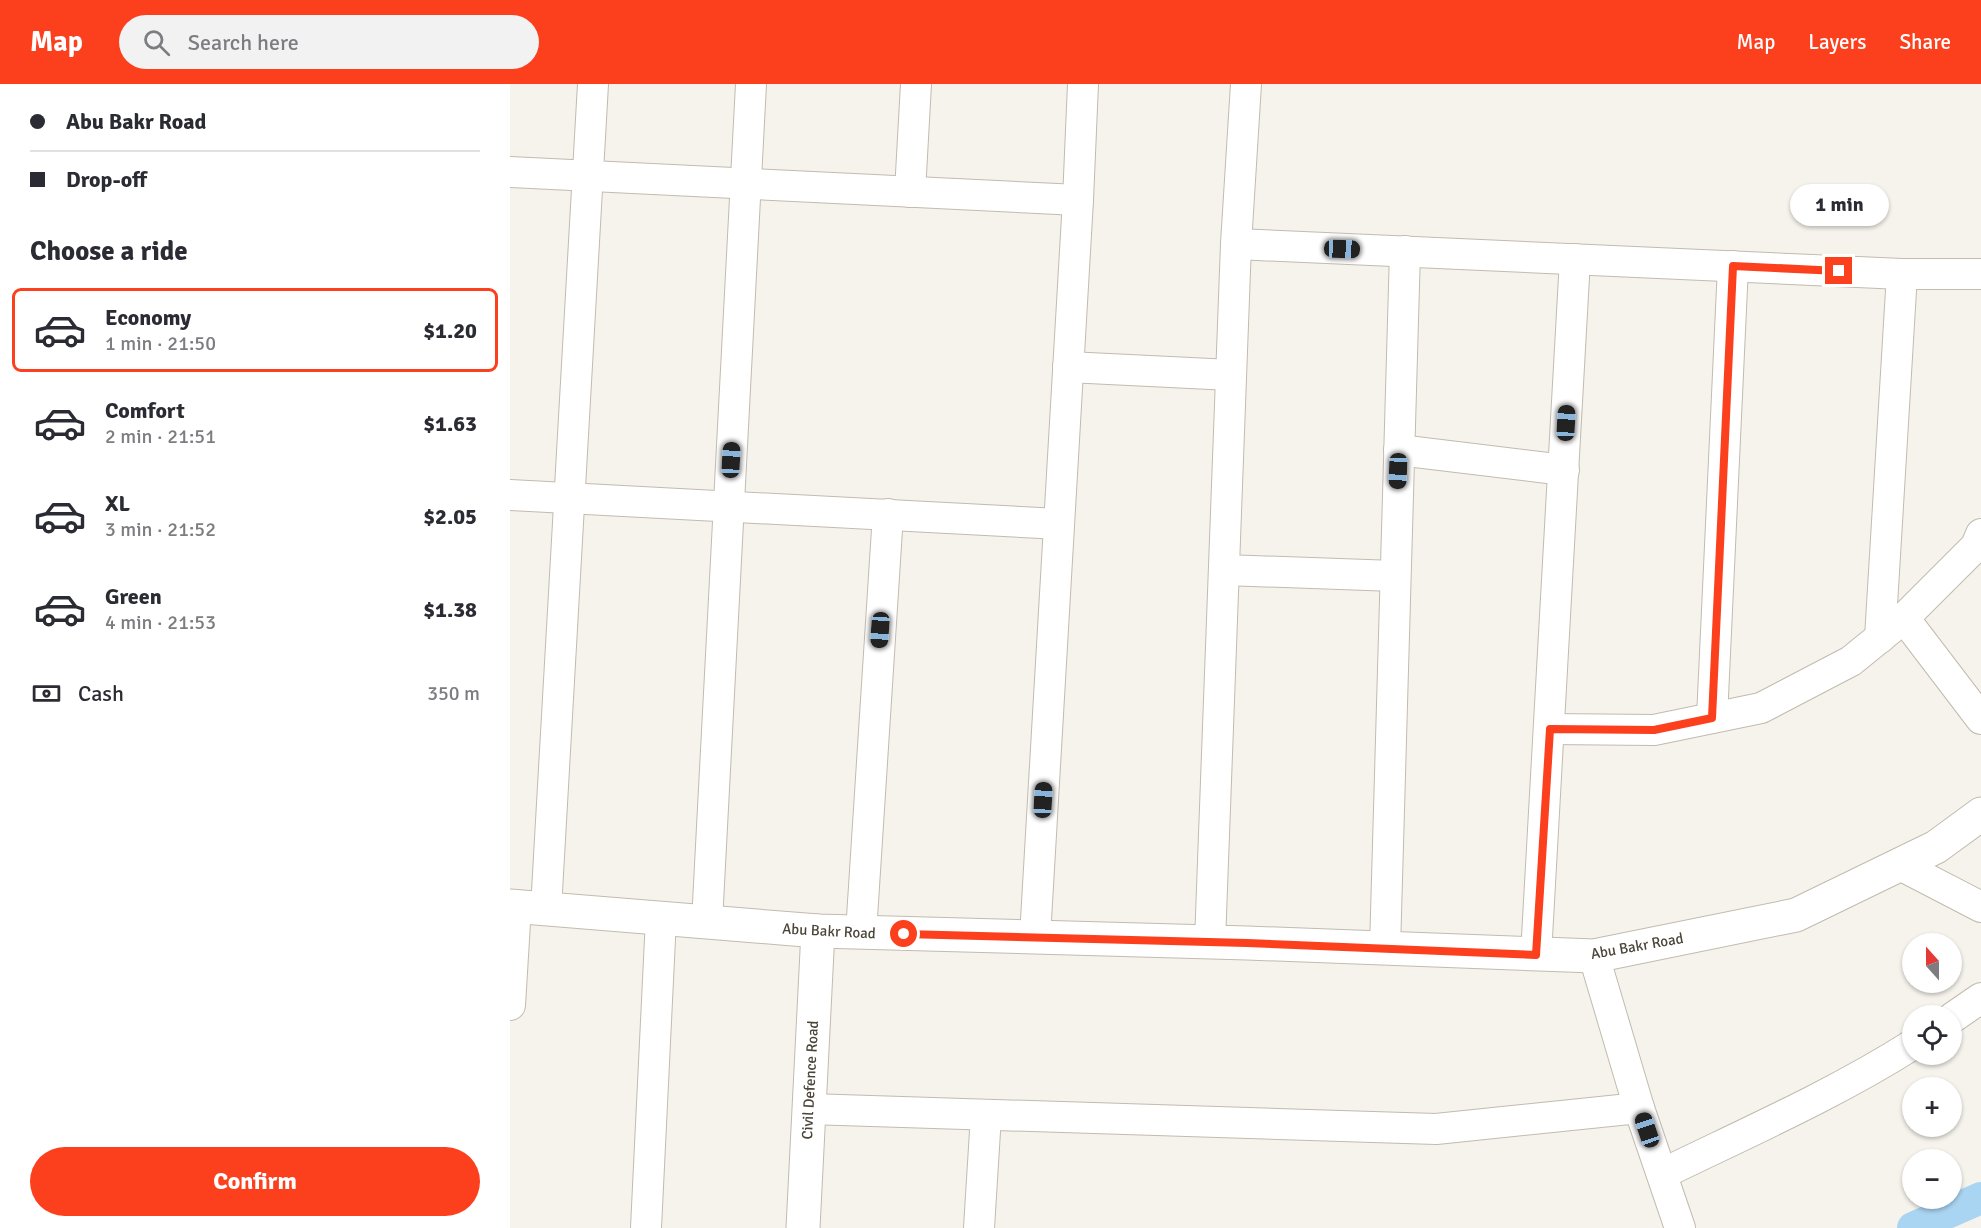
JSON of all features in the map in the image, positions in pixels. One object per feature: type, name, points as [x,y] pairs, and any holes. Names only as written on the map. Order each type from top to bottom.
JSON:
[{"type":"street","points":[[510,1005],[524,907],[569,498],[593,84]]},
{"type":"street","points":[[707,922],[751,84]]},
{"type":"street","points":[[910,192],[916,84]]},
{"type":"street","points":[[1035,937],[1083,84]]},
{"type":"street","points":[[1210,942],[1236,244],[1246,84]]},
{"type":"street","points":[[510,172],[1078,200]]},
{"type":"street","points":[[1236,244],[1902,274],[1981,274]]},
{"type":"street","points":[[1385,949],[1405,252]]},
{"type":"street","points":[[1536,955],[1575,259]]},
{"type":"street","points":[[1712,718],[1733,266]]},
{"type":"street","points":[[1880,638],[1902,274]]},
{"type":"street","points":[[1068,367],[1231,375]]},
{"type":"street","points":[[1399,450],[1564,470]]},
{"type":"street","points":[[510,495],[1059,524]]},
{"type":"street","points":[[861,933],[888,514]]},
{"type":"street","points":[[1550,729],[1654,730],[1761,708],[1851,661],[1904,618],[1976,546],[1981,534]]},
{"type":"street","points":[[1224,570],[1395,576]]},
{"type":"street","points":[[1904,618],[1981,719]]},
{"type":"street","name":"Abu Bakr Road","points":[[524,907],[861,933],[1210,942],[1594,956],[1796,915],[1936,847],[1981,814]]},
{"type":"street","points":[[1900,865],[1981,907]]},
{"type":"street","points":[[646,1228],[661,918]]},
{"type":"street","name":"Civil Defence Road","points":[[803,1228],[818,931]]},
{"type":"street","points":[[1594,956],[1639,1108],[1680,1228]]},
{"type":"street","points":[[1962,1011],[1981,998]]},
{"type":"street","points":[[1662,1174],[1884,1064],[1902,1052]]},
{"type":"street","points":[[809,1109],[1436,1129],[1639,1108]]},
{"type":"street","points":[[979,1228],[986,1115]]},
{"type":"waterway","points":[[1913,1228],[1981,1198]]},
{"type":"route","points":[[904,934],[1247,943],[1536,955],[1550,729],[1654,730],[1712,718],[1733,266],[1839,271]]}]
